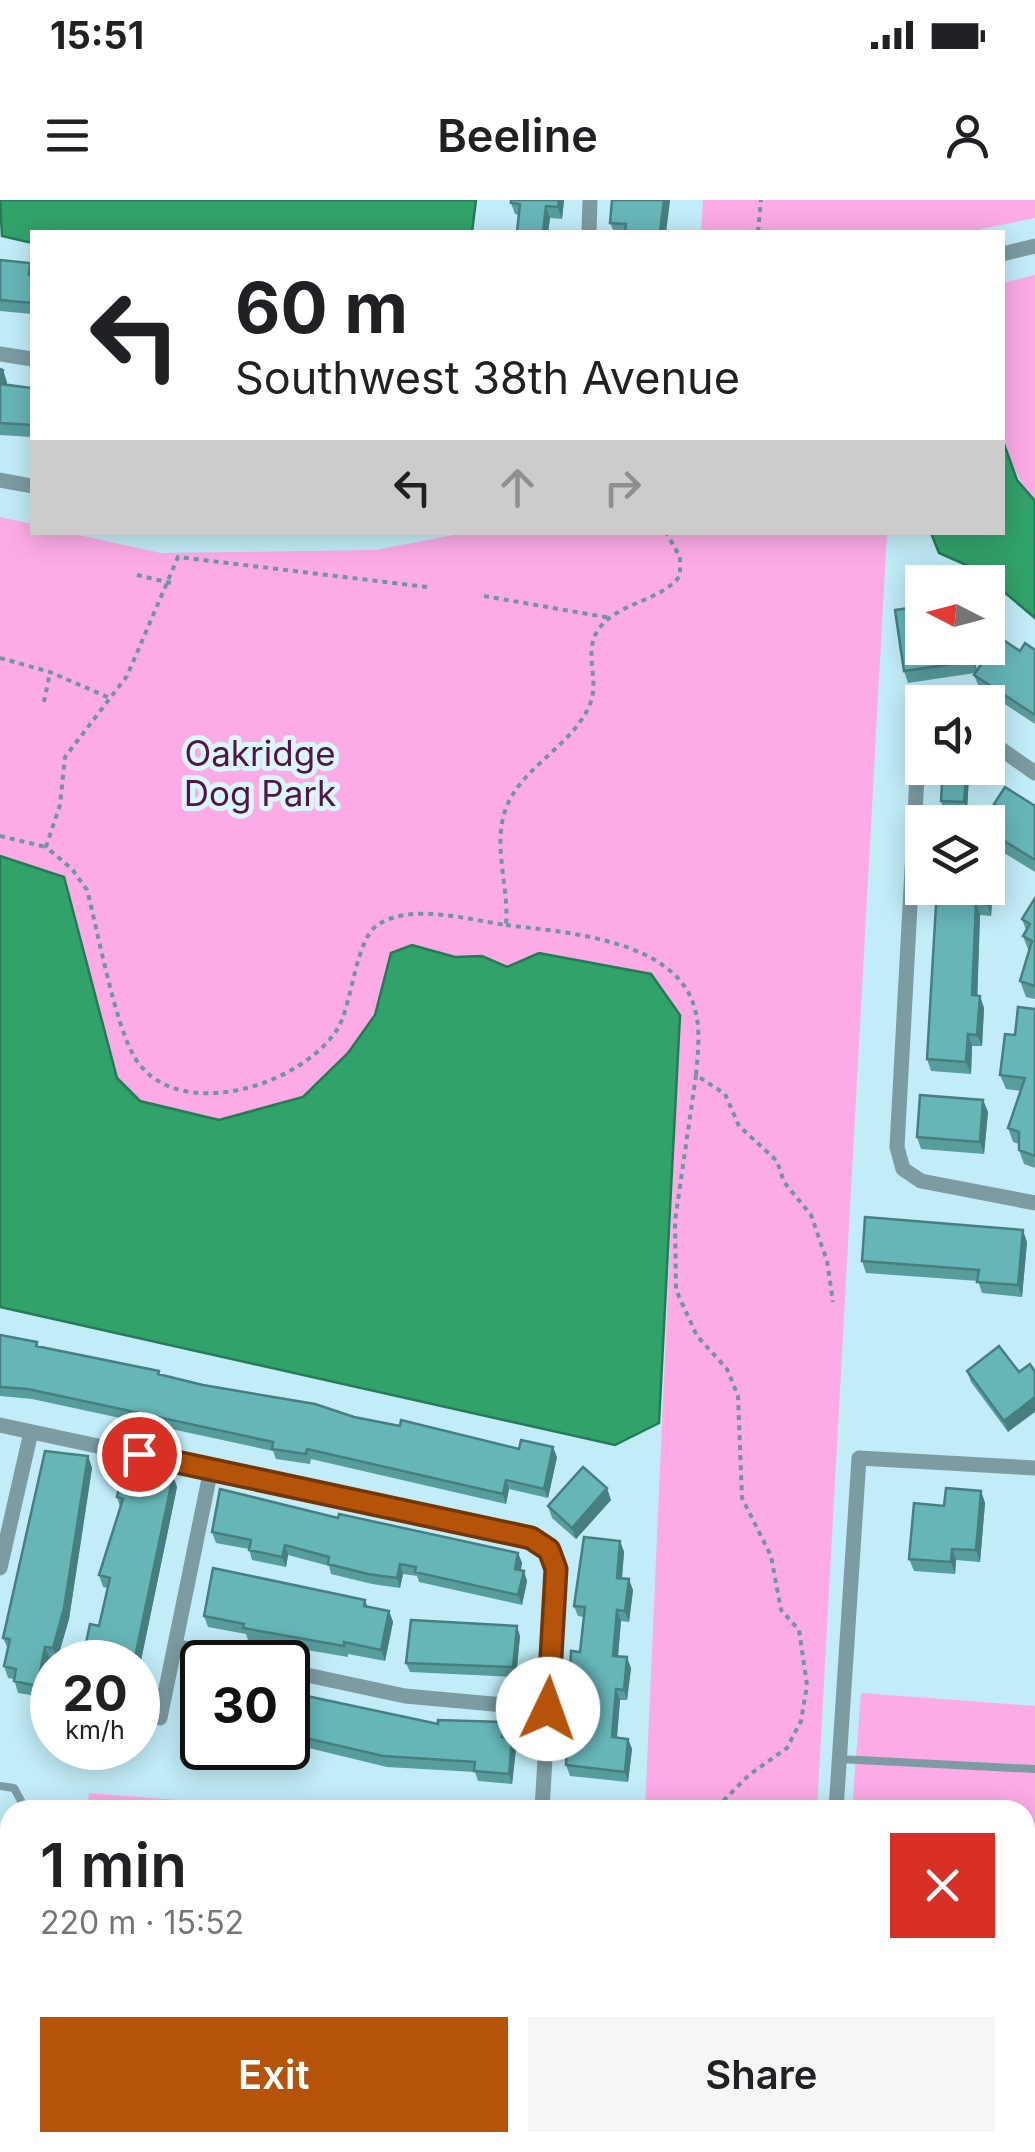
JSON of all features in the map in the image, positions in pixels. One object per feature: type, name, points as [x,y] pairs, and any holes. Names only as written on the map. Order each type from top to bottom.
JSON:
[{"type":"street","points":[[589,230],[590,200]]},
{"type":"street","points":[[1005,253],[1035,246]]},
{"type":"street","points":[[0,354],[30,359]]},
{"type":"street","points":[[0,480],[30,486]]},
{"type":"street","points":[[1005,752],[1035,772]]},
{"type":"street","points":[[917,785],[897,1147],[903,1169],[921,1181],[1035,1203]]},
{"type":"street","points":[[0,1425],[531,1538],[549,1550],[556,1569],[543,1800]]},
{"type":"street","points":[[0,1568],[31,1432]]},
{"type":"street","points":[[837,1800],[859,1458],[1035,1468]]},
{"type":"street","points":[[160,1718],[211,1469]]},
{"type":"street","points":[[175,1646],[180,1647]]},
{"type":"street","points":[[310,1676],[405,1696],[548,1709]]},
{"type":"lane","points":[[840,1759],[1035,1768]]},
{"type":"lane","points":[[0,1786],[14,1788],[21,1800]]},
{"type":"path","points":[[758,230],[760,200]]},
{"type":"path","points":[[506,925],[500,850],[503,816],[534,769],[578,728],[596,679],[593,640],[611,618],[674,584],[680,576],[680,557],[668,535]]},
{"type":"path","points":[[46,847],[60,805],[65,758],[112,699],[171,583],[178,557],[427,586]]},
{"type":"path","points":[[136,575],[171,583]]},
{"type":"path","points":[[484,596],[611,618]]},
{"type":"path","points":[[0,658],[50,672],[112,699]]},
{"type":"path","points":[[44,702],[50,672]]},
{"type":"path","points":[[0,836],[46,847],[72,868],[87,890],[134,1056],[144,1070],[188,1089],[224,1094],[266,1083],[302,1066],[338,1028],[363,947],[374,926],[392,917],[414,915],[593,936],[668,968],[682,982],[694,1005],[699,1034],[676,1221],[676,1290],[698,1336],[726,1369],[738,1396],[742,1498],[770,1556],[781,1610],[799,1630],[807,1685],[801,1721],[787,1748],[749,1775],[724,1800]]},
{"type":"path","points":[[696,1075],[724,1094],[739,1126],[777,1160],[784,1182],[812,1215],[833,1302]]},
{"type":"green space","points":[[703,200],[1035,200],[1035,218],[976,230],[701,230]]},
{"type":"green space","points":[[1035,275],[1035,501],[1019,478],[1005,435],[1005,282]]},
{"type":"green space","name":"Oakridge Dog Park","points":[[0,517],[30,524],[30,535],[78,535],[161,553],[376,550],[454,535],[887,535],[818,1800],[645,1800],[680,1015],[664,999],[539,953],[508,967],[482,956],[455,957],[412,945],[391,953],[375,1015],[348,1053],[303,1097],[219,1120],[139,1101],[117,1079],[64,877],[0,856]]},
{"type":"green space","points":[[861,1693],[1035,1706],[1035,1800],[853,1800]]},
{"type":"green space","points":[[89,1793],[178,1800],[88,1800]]},
{"type":"shaded area","points":[[0,200],[476,200],[472,230],[30,230],[30,243],[2,236]]},
{"type":"shaded area","points":[[1005,447],[1017,480],[1035,501],[1035,618],[1005,593],[1005,565],[967,565],[939,553],[932,535],[1005,535]]},
{"type":"shaded area","points":[[0,856],[64,877],[117,1078],[140,1101],[219,1120],[303,1097],[348,1053],[375,1015],[391,953],[412,945],[455,957],[482,956],[507,967],[539,953],[651,974],[680,1015],[659,1423],[615,1445],[0,1307]]},
{"type":"building","points":[[559,200],[558,207],[546,206],[543,230],[517,230],[520,204],[511,203]]},
{"type":"building","points":[[612,200],[664,200],[660,230],[625,230],[626,224],[610,223]]},
{"type":"building","points":[[0,260],[30,263],[30,303],[0,300]]},
{"type":"building","points":[[0,369],[1,384],[30,388],[30,425],[0,423]]},
{"type":"building","points":[[905,609],[905,665],[945,665],[904,671],[895,610]]},
{"type":"building","points":[[1005,641],[1020,651],[1025,643],[1035,650],[1035,715],[1005,695],[1005,685],[989,685],[974,675],[981,665],[1005,665]]},
{"type":"building","points":[[942,785],[966,785],[964,802],[941,801]]},
{"type":"building","points":[[1005,787],[1035,806],[1035,860],[1005,841],[1005,805],[994,804]]},
{"type":"building","points":[[1035,898],[1035,986],[1020,981],[1032,941],[1023,936],[1030,924],[1022,919]]},
{"type":"building","points":[[936,905],[976,905],[972,995],[980,996],[977,1035],[968,1034],[966,1062],[927,1059]]},
{"type":"building","points":[[1018,1007],[1035,1009],[1035,1156],[1019,1150],[1019,1132],[1008,1128],[1025,1078],[1000,1075],[1005,1034],[1015,1035]]},
{"type":"building","points":[[920,1095],[983,1100],[980,1142],[917,1137]]},
{"type":"building","points":[[865,1217],[1023,1230],[1018,1285],[977,1282],[979,1270],[862,1261]]},
{"type":"building","points":[[0,1335],[159,1371],[158,1374],[203,1385],[315,1404],[354,1417],[400,1426],[401,1420],[519,1449],[521,1440],[553,1447],[544,1489],[506,1480],[503,1494],[307,1449],[306,1454],[272,1449],[273,1442],[28,1389],[0,1387]]},
{"type":"building","points":[[999,1346],[1019,1372],[1030,1364],[1035,1372],[1035,1397],[1004,1421],[967,1371]]},
{"type":"building","points":[[45,1451],[88,1456],[64,1608],[55,1640],[30,1640],[30,1684],[14,1681],[16,1669],[4,1666],[10,1639],[3,1638]]},
{"type":"building","points":[[124,1465],[173,1476],[139,1640],[87,1640],[90,1624],[99,1626],[110,1578],[99,1575],[123,1499],[117,1497]]},
{"type":"building","points":[[583,1467],[607,1488],[572,1528],[548,1506]]},
{"type":"building","points":[[946,1488],[981,1491],[976,1550],[952,1549],[951,1562],[909,1559],[914,1503],[944,1506]]},
{"type":"building","points":[[220,1489],[338,1518],[339,1514],[518,1553],[515,1569],[524,1571],[518,1595],[415,1572],[416,1567],[400,1564],[397,1578],[328,1564],[329,1557],[285,1545],[282,1557],[249,1550],[251,1540],[212,1532]]},
{"type":"building","points":[[584,1537],[620,1541],[617,1578],[629,1579],[625,1611],[617,1610],[613,1656],[627,1657],[624,1690],[616,1689],[612,1737],[628,1739],[625,1772],[566,1765],[571,1651],[580,1652],[585,1607],[574,1606]]},
{"type":"building","points":[[213,1568],[365,1600],[364,1606],[389,1611],[381,1650],[243,1628],[244,1624],[204,1616]]},
{"type":"building","points":[[411,1620],[517,1626],[513,1667],[406,1663]]},
{"type":"building","points":[[310,1697],[438,1724],[438,1720],[504,1722],[502,1737],[512,1738],[509,1774],[474,1771],[475,1762],[383,1756],[310,1739]]},
{"type":"route","points":[[139,1454],[531,1538],[549,1550],[556,1569],[548,1709]]}]
